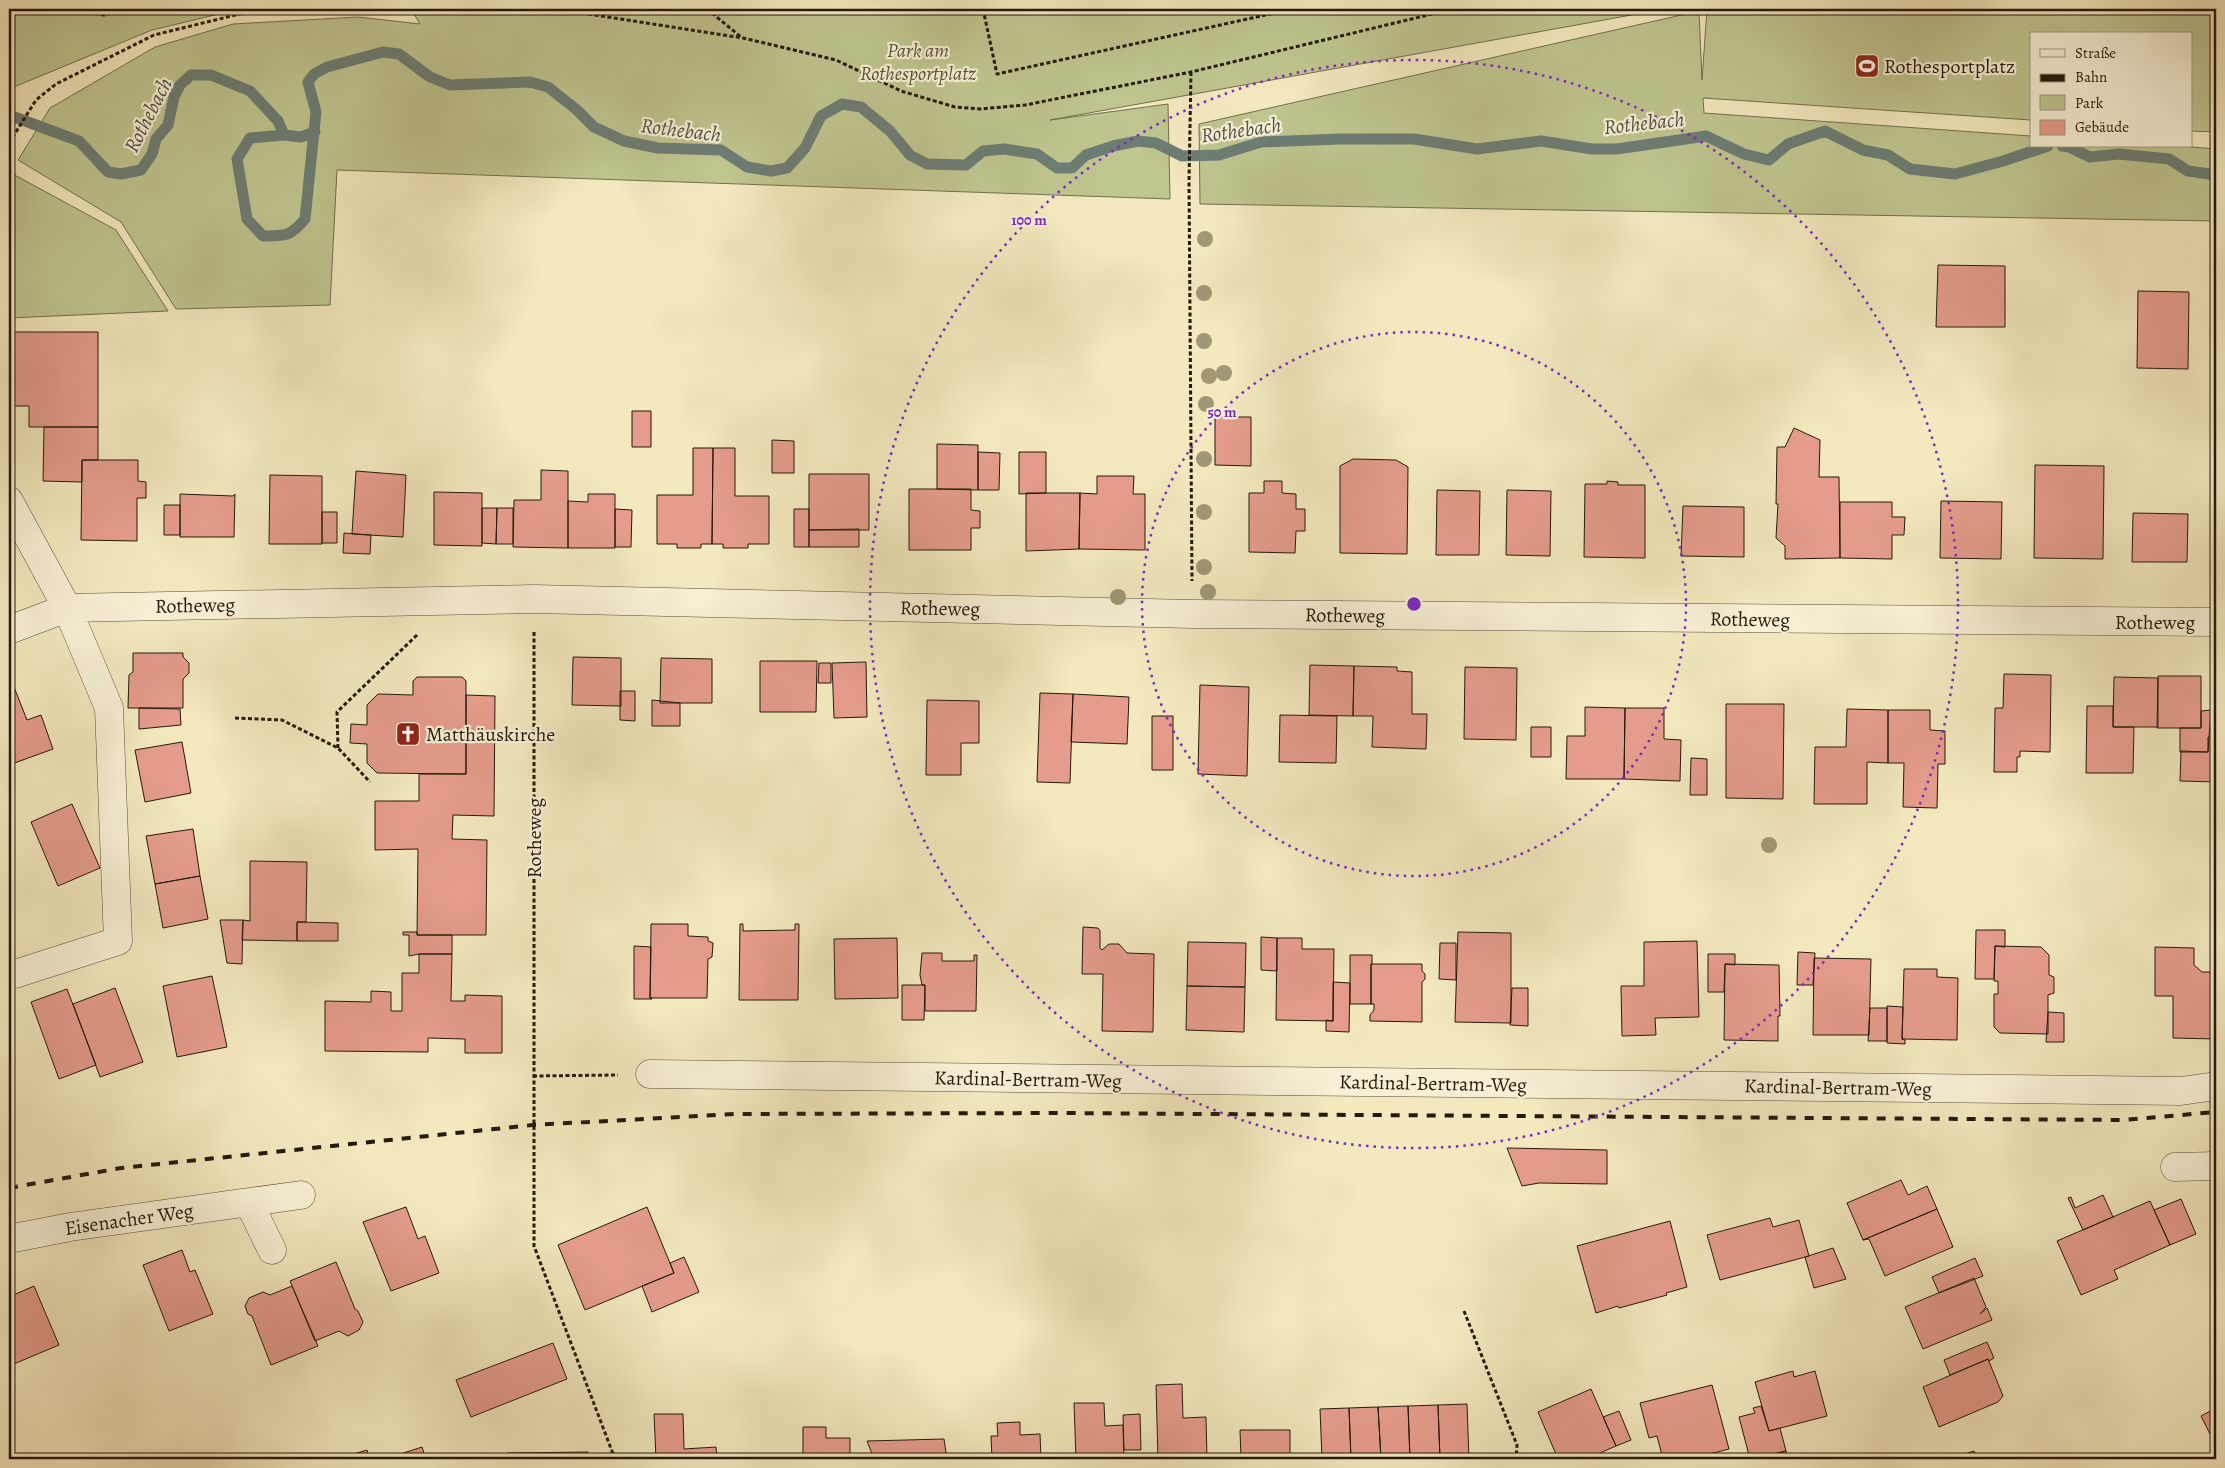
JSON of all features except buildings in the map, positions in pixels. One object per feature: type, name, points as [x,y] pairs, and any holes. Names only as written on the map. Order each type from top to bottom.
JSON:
[{"type":"street","points":[[9,502],[67,608],[109,708],[118,942],[15,974]]},
{"type":"street","name":"Rotheweg","points":[[9,630],[67,608],[534,599],[1193,614],[2216,622]]},
{"type":"street","name":"Kardinal-Bertram-Weg","points":[[650,1074],[2171,1091],[2216,1086]]},
{"type":"street","points":[[2175,1167],[2216,1166]]},
{"type":"street","name":"Eisenacher Weg","points":[[9,1239],[70,1227],[301,1195]]},
{"type":"street","points":[[249,1202],[272,1250]]},
{"type":"path","points":[[69,9],[104,15],[126,9]]},
{"type":"path","points":[[9,143],[36,100],[56,84],[154,34],[260,9]]},
{"type":"path","points":[[556,9],[743,38],[836,60],[901,91],[955,107],[980,109],[1025,105],[1191,72],[1453,9]]},
{"type":"path","points":[[707,9],[743,38]]},
{"type":"path","points":[[983,9],[997,74],[1293,9]]},
{"type":"path","points":[[1191,72],[1193,614]]},
{"type":"path","name":"Rotheweg","points":[[534,599],[534,1246],[615,1459]]},
{"type":"path","points":[[338,748],[337,712],[421,631],[421,601]]},
{"type":"path","points":[[235,718],[282,720],[338,748],[370,782]]},
{"type":"path","points":[[533,1076],[650,1074]]},
{"type":"path","points":[[1464,1311],[1517,1445],[1516,1459]]},
{"type":"green space","points":[[9,9],[240,9],[152,30],[9,89]]},
{"type":"green space","name":"Park am Rothesportplatz","points":[[411,9],[1665,9],[1050,120],[1168,104],[1170,199],[337,170],[330,305],[176,309],[121,222],[18,160],[50,108],[155,47],[233,24],[358,17],[420,24]]},
{"type":"green space","points":[[1707,9],[2216,9],[2216,132],[2192,131],[2192,32],[2030,32],[2030,120],[1703,98],[1704,113],[2030,136],[2030,148],[2192,147],[2216,149],[2216,221],[1200,204],[1199,124],[1699,11],[1702,80]]},
{"type":"green space","points":[[9,172],[116,230],[168,311],[9,318]]},
{"type":"waterway","name":"Rothebach","points":[[9,115],[79,141],[108,172],[121,174],[141,170],[152,154],[156,139],[168,125],[174,97],[180,85],[191,75],[211,75],[250,91],[278,121],[284,135],[250,138],[237,159],[247,219],[263,236],[287,234],[305,219],[316,112],[308,82],[314,74],[327,67],[383,52],[399,54],[430,77],[450,85],[530,82],[548,87],[577,110],[594,127],[624,141],[658,148],[721,150],[747,167],[771,171],[787,168],[805,148],[821,116],[842,104],[861,107],[890,131],[910,155],[927,164],[966,165],[983,151],[1004,149],[1037,154],[1057,168],[1072,168],[1086,155],[1113,146],[1138,141],[1156,143],[1182,156],[1219,155],[1261,142],[1414,139],[1477,149],[1541,141],[1592,149],[1617,149],[1706,136],[1744,154],[1769,160],[1788,144],[1825,131],[1863,150],[1888,155],[1910,169],[1955,174],[2042,148]]},
{"type":"waterway","name":"Rothebach","points":[[284,135],[301,137],[315,132]]},
{"type":"waterway","name":"Rothebach","points":[[2071,148],[2090,157],[2119,154],[2169,159],[2188,171],[2216,175]]},
{"type":"railway","points":[[9,1188],[121,1168],[533,1125],[734,1114],[1059,1113],[2123,1120],[2216,1112]]},
{"type":"place","name":"Rothesportplatz","points":[[1867,66]]},
{"type":"place","name":"Matthäuskirche","points":[[408,734]]}]
